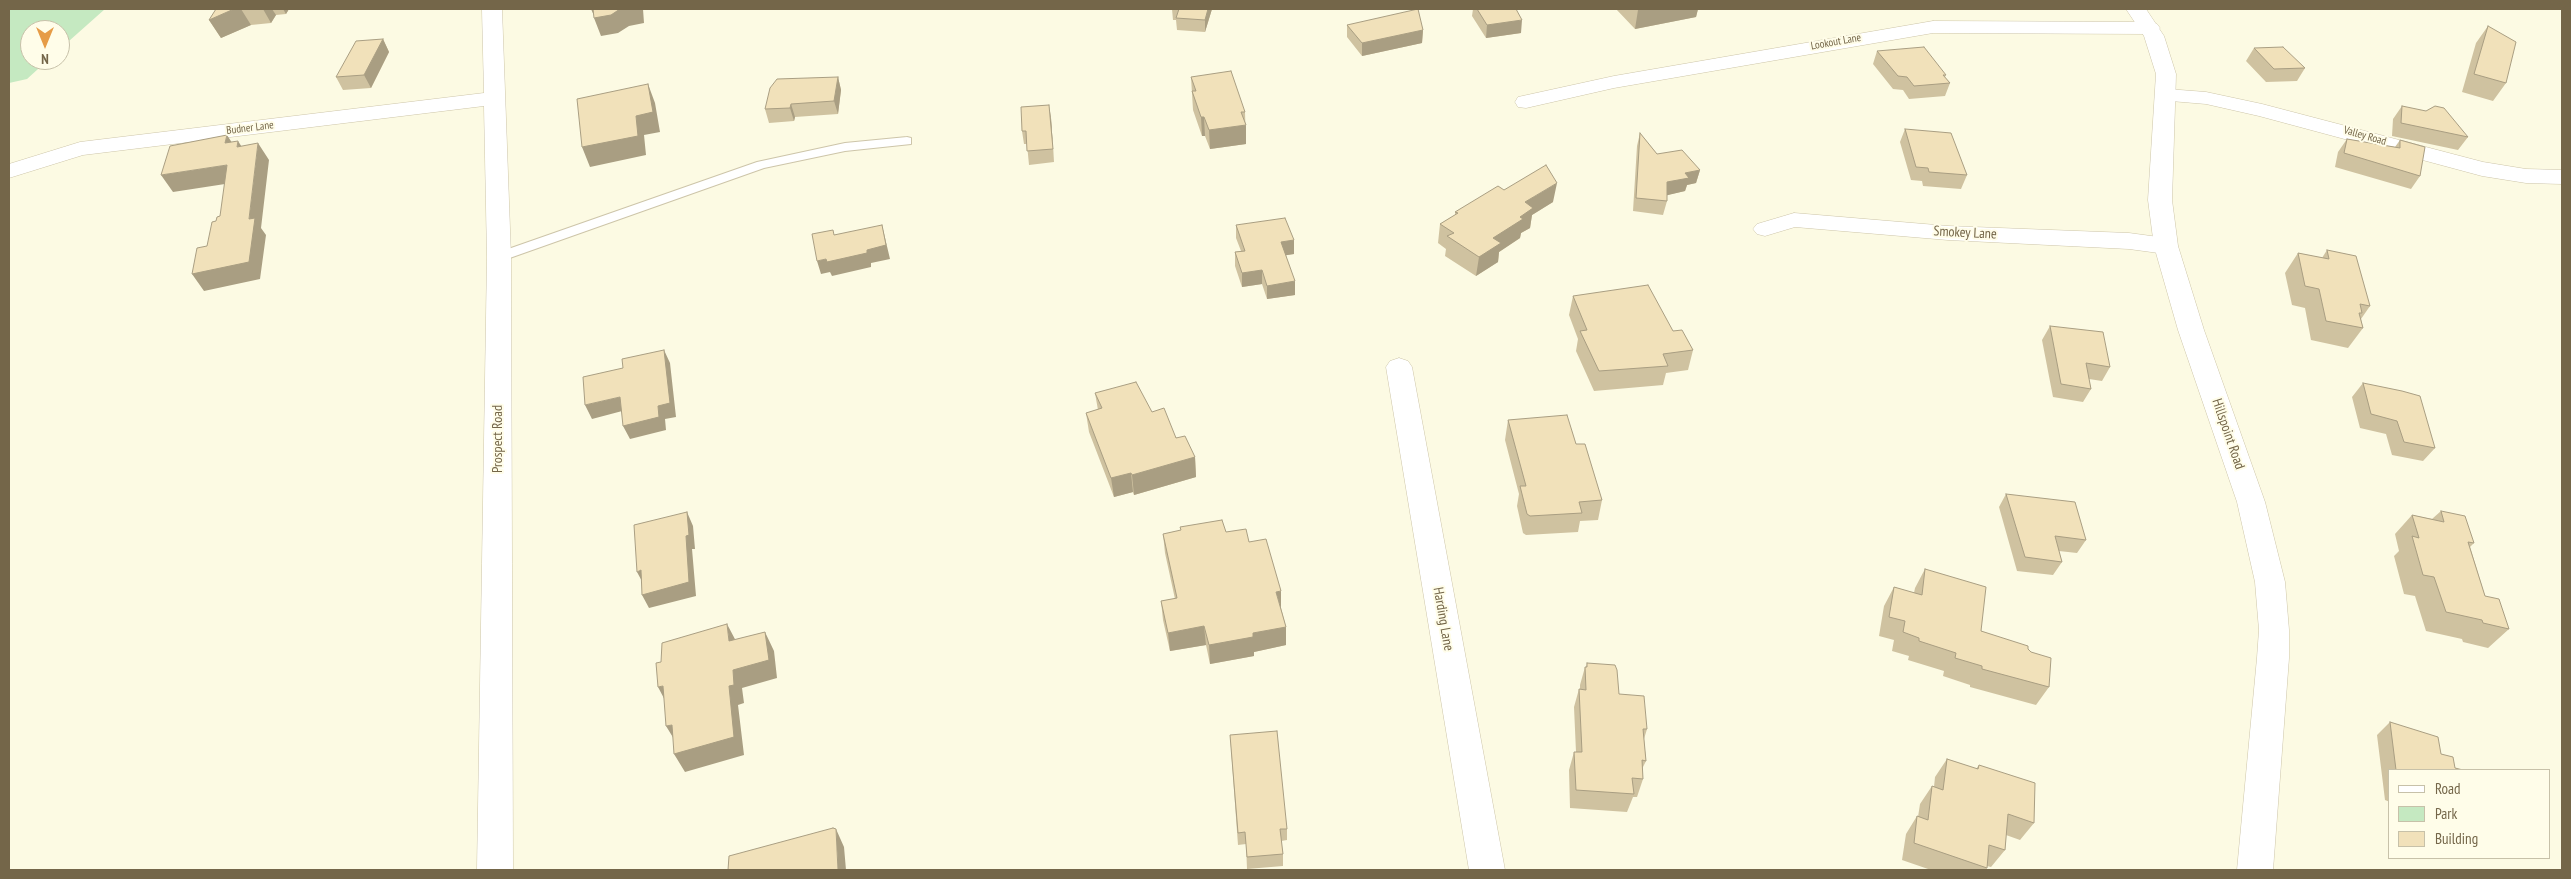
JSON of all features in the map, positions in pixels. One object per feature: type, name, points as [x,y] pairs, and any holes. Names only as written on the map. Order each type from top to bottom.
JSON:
[{"type":"street","name":"Prospect Road","points":[[492,9],[499,257],[495,870]]},
{"type":"street","name":"Hillspoint Road","points":[[2143,18],[2164,61],[2166,95],[2160,200],[2166,246],[2191,330],[2251,502],[2270,582],[2274,630],[2273,658],[2255,870]]},
{"type":"street","name":"Lookout Lane","points":[[1526,102],[1614,82],[1933,26],[2143,18]]},
{"type":"street","name":"Valley Road","points":[[2166,95],[2206,98],[2262,110],[2482,168],[2526,176],[2562,177]]},
{"type":"street","name":"Budner Lane","points":[[9,171],[68,151],[494,98]]},
{"type":"street","name":"Smokey Lane","points":[[1765,230],[1794,220],[1948,232],[2129,241],[2166,246]]},
{"type":"street","name":"Harding Lane","points":[[1399,368],[1487,870]]},
{"type":"lane","points":[[499,257],[761,165],[845,146],[907,141]]},
{"type":"green space","points":[[9,9],[105,9],[70,40],[70,20],[20,20],[20,70],[37,70],[27,79],[9,83]]},
{"type":"building","points":[[216,9],[234,9],[209,20]]},
{"type":"building","points":[[593,9],[620,9],[611,15],[594,18]]},
{"type":"building","points":[[1179,9],[1208,9],[1205,20],[1176,18]]},
{"type":"building","points":[[1418,9],[1423,30],[1362,43],[1347,25]]},
{"type":"building","points":[[1477,9],[1516,9],[1522,20],[1487,25]]},
{"type":"building","points":[[2488,26],[2516,42],[2506,83],[2474,74]]},
{"type":"building","points":[[383,39],[364,75],[336,77],[356,41]]},
{"type":"building","points":[[1924,47],[1950,83],[1914,86],[1907,77],[1898,76],[1877,51]]},
{"type":"building","points":[[2283,47],[2305,68],[2274,69],[2254,48]]},
{"type":"building","points":[[1231,71],[1245,112],[1241,112],[1246,125],[1209,130],[1204,117],[1201,117],[1192,91],[1196,91],[1191,77]]},
{"type":"building","points":[[838,77],[834,101],[791,104],[790,108],[765,109],[770,88],[777,79]]},
{"type":"building","points":[[648,84],[653,112],[636,116],[638,136],[582,147],[577,99]]},
{"type":"building","points":[[1049,105],[1053,149],[1027,151],[1026,131],[1022,131],[1021,107]]},
{"type":"building","points":[[2402,106],[2426,111],[2435,106],[2444,108],[2468,137],[2401,123]]},
{"type":"building","points":[[1905,129],[1951,133],[1967,175],[1929,172],[1928,168],[1916,167]]},
{"type":"building","points":[[1640,133],[1657,154],[1682,150],[1700,170],[1685,173],[1689,178],[1667,182],[1667,201],[1636,198]]},
{"type":"building","points":[[227,135],[225,143],[238,141],[237,147],[258,143],[249,219],[255,218],[249,262],[192,274],[197,248],[207,246],[212,222],[216,221],[217,217],[220,216],[227,165],[161,175],[170,146]]},
{"type":"building","points":[[2347,139],[2400,148],[2400,140],[2425,147],[2420,176],[2344,153]]},
{"type":"building","points":[[1546,165],[1557,183],[1525,202],[1533,208],[1520,217],[1523,219],[1493,238],[1501,243],[1479,257],[1447,236],[1454,233],[1440,224],[1458,213],[1455,212],[1498,186],[1504,190]]},
{"type":"building","points":[[1285,218],[1294,240],[1281,242],[1295,281],[1267,286],[1262,270],[1242,273],[1235,252],[1245,251],[1236,225]]},
{"type":"building","points":[[882,225],[886,245],[867,250],[867,253],[827,262],[826,259],[817,261],[812,234],[833,230],[834,235]]},
{"type":"building","points":[[2327,250],[2356,256],[2370,306],[2360,304],[2362,313],[2359,313],[2363,328],[2326,321],[2319,289],[2305,286],[2298,253],[2329,259]]},
{"type":"building","points":[[1648,285],[1673,331],[1682,330],[1693,350],[1663,354],[1668,366],[1599,371],[1580,331],[1587,330],[1573,296]]},
{"type":"building","points":[[2050,326],[2103,332],[2110,367],[2086,363],[2091,389],[2061,384]]},
{"type":"building","points":[[664,350],[670,403],[658,406],[659,417],[623,426],[620,397],[585,405],[583,377],[623,368],[622,359]]},
{"type":"building","points":[[1136,382],[1152,412],[1164,408],[1176,438],[1185,436],[1195,457],[1132,475],[1131,473],[1111,478],[1086,413],[1102,408],[1095,393]]},
{"type":"building","points":[[2363,383],[2420,396],[2435,448],[2404,442],[2397,421],[2371,414]]},
{"type":"building","points":[[1567,415],[1576,444],[1585,444],[1602,500],[1579,502],[1582,513],[1530,516],[1527,514],[1520,486],[1526,486],[1508,420]]},
{"type":"building","points":[[2006,494],[2075,502],[2086,540],[2055,536],[2062,562],[2025,557]]},
{"type":"building","points":[[2441,511],[2465,516],[2474,543],[2468,542],[2485,596],[2499,599],[2509,629],[2483,623],[2482,620],[2446,612],[2434,577],[2423,575],[2412,536],[2419,538],[2412,515],[2444,522]]},
{"type":"building","points":[[687,512],[689,535],[686,536],[689,582],[642,595],[641,570],[637,572],[634,525]]},
{"type":"building","points":[[1222,520],[1226,532],[1246,529],[1249,542],[1266,539],[1281,591],[1276,592],[1286,627],[1253,633],[1253,637],[1209,645],[1204,626],[1168,633],[1161,601],[1177,598],[1163,534],[1181,530],[1180,527]]},
{"type":"building","points":[[1925,569],[1986,587],[1981,631],[2028,646],[2031,652],[2051,658],[2049,687],[1982,669],[1982,666],[1955,658],[1956,653],[1919,641],[1919,638],[1903,632],[1905,621],[1889,617],[1894,587],[1922,595]]},
{"type":"building","points":[[727,624],[729,641],[765,632],[769,660],[733,670],[734,685],[729,686],[734,737],[674,754],[672,725],[666,726],[663,686],[658,687],[656,663],[661,662],[662,643]]},
{"type":"building","points":[[1587,663],[1615,665],[1619,694],[1644,696],[1647,729],[1643,729],[1646,761],[1642,760],[1643,779],[1632,778],[1634,794],[1576,790],[1574,752],[1582,752],[1579,689],[1586,690],[1585,667],[1587,667]]},
{"type":"building","points":[[2390,722],[2438,737],[2441,754],[2453,757],[2455,768],[2459,769],[2396,769]]},
{"type":"building","points":[[1277,731],[1287,829],[1280,829],[1283,854],[1247,857],[1245,832],[1238,833],[1230,735]]},
{"type":"building","points":[[1947,759],[1978,769],[1979,765],[2035,783],[2034,823],[2008,814],[2005,850],[1989,845],[1987,868],[1914,843],[1917,816],[1928,820],[1932,786],[1943,790]]},
{"type":"building","points":[[833,828],[836,829],[838,870],[728,870],[729,856]]}]
